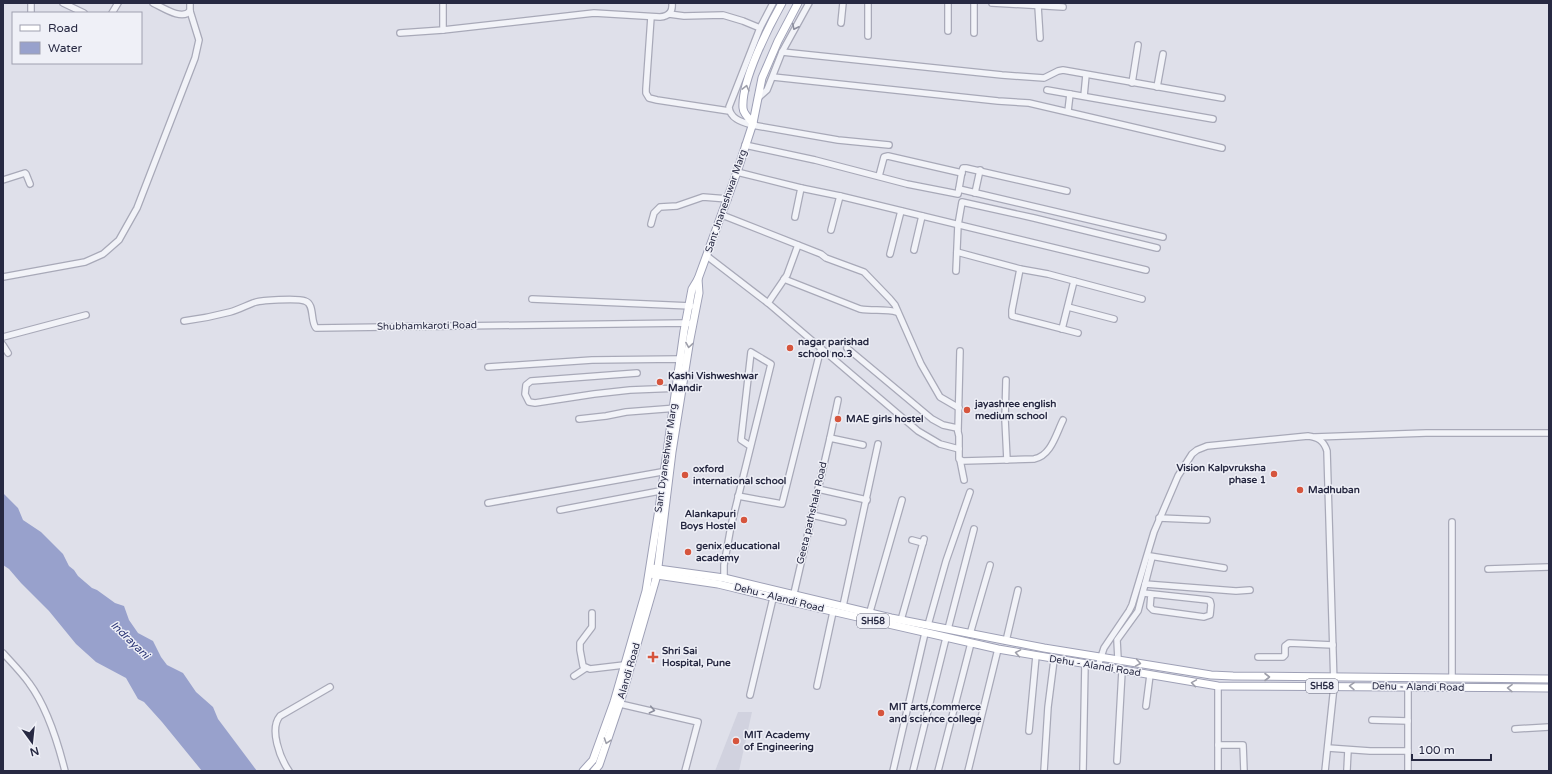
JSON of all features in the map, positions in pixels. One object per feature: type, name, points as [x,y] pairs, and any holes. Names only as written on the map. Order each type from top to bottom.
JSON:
[{"type":"main road","points":[[752,124],[743,110],[744,97],[750,73],[782,3]]},
{"type":"main road","points":[[752,124],[762,78],[778,41],[798,3]]},
{"type":"main road","name":"Sant Jnaneshwar Marg","points":[[698,279],[728,199],[752,124]]},
{"type":"main road","points":[[683,360],[693,324],[699,293],[698,279]]},
{"type":"main road","name":"Sant Dyaneshwar Marg","points":[[654,571],[683,360],[685,323],[692,289],[698,279]]},
{"type":"main road","points":[[583,771],[593,760],[617,703],[624,665],[654,571]]},
{"type":"main road","name":"Dehu - Alandi Road","points":[[654,571],[724,578],[794,594],[843,606],[869,616],[925,633],[998,650],[1218,686],[1549,688]]},
{"type":"main road","name":"Dehu - Alandi Road","points":[[654,571],[708,582],[833,612],[901,620],[1006,641],[1216,675],[1549,679]]},
{"type":"main road","name":"Alandi Road","points":[[597,769],[654,571]]},
{"type":"main road","points":[[593,760],[597,769]]},
{"type":"street","points":[[63,3],[82,12]]},
{"type":"street","points":[[113,12],[118,3]]},
{"type":"street","points":[[153,3],[182,16],[188,14],[190,11]]},
{"type":"street","points":[[3,277],[85,262],[103,254],[119,240],[137,208],[195,58],[199,40],[190,11],[190,3]]},
{"type":"street","points":[[443,3],[444,30]]},
{"type":"street","points":[[669,14],[672,11],[672,3]]},
{"type":"street","points":[[729,111],[740,76],[760,28],[773,3]]},
{"type":"street","points":[[758,98],[767,90],[782,52],[808,3]]},
{"type":"street","points":[[841,23],[842,3]]},
{"type":"street","points":[[868,3],[868,36]]},
{"type":"street","points":[[948,3],[948,31]]},
{"type":"street","points":[[974,3],[974,33]]},
{"type":"street","points":[[992,3],[1063,7]]},
{"type":"street","points":[[1038,6],[1040,38]]},
{"type":"street","points":[[400,33],[444,30],[594,13],[651,17],[660,17],[669,14],[684,16],[723,15],[744,21],[760,28]]},
{"type":"street","points":[[651,17],[646,89],[646,93],[649,98],[729,111],[736,118],[752,124],[838,140],[889,145]]},
{"type":"street","points":[[1132,83],[1138,45]]},
{"type":"street","points":[[782,52],[1044,78],[1063,70],[1222,98]]},
{"type":"street","points":[[1157,87],[1164,54]]},
{"type":"street","points":[[1084,96],[1086,74]]},
{"type":"street","points":[[773,77],[984,100],[1029,103],[1222,148]]},
{"type":"street","points":[[1047,90],[1213,120]]},
{"type":"street","points":[[1068,111],[1070,94]]},
{"type":"street","points":[[745,145],[815,160],[907,184],[958,194],[963,168],[980,170],[1067,191]]},
{"type":"street","points":[[879,176],[884,157],[888,156],[962,173]]},
{"type":"street","points":[[975,193],[980,170]]},
{"type":"street","points":[[737,172],[1146,270]]},
{"type":"street","points":[[3,180],[24,173],[26,174],[30,184]]},
{"type":"street","points":[[795,217],[801,188]]},
{"type":"street","points":[[960,189],[1163,237]]},
{"type":"street","points":[[651,224],[654,213],[660,207],[677,206],[703,196],[728,199]]},
{"type":"street","points":[[831,230],[840,196]]},
{"type":"street","points":[[956,271],[958,225],[962,202],[1157,248]]},
{"type":"street","points":[[890,254],[901,211]]},
{"type":"street","points":[[722,215],[864,272],[895,306],[921,364],[940,397],[959,408]]},
{"type":"street","points":[[914,250],[922,216]]},
{"type":"street","points":[[768,303],[784,279],[798,245]]},
{"type":"street","points":[[957,252],[1142,299]]},
{"type":"street","points":[[707,256],[768,303],[918,431],[940,444],[958,449]]},
{"type":"street","points":[[1020,269],[1012,316],[1078,332]]},
{"type":"street","points":[[784,279],[860,309],[874,311],[888,310],[897,312]]},
{"type":"street","points":[[1062,329],[1074,281]]},
{"type":"street","points":[[532,299],[696,306]]},
{"type":"street","name":"Shubhamkaroti Road","points":[[184,321],[231,312],[245,307],[253,302],[283,300],[305,301],[309,304],[313,324],[316,328],[693,324]]},
{"type":"street","points":[[1068,307],[1114,318]]},
{"type":"street","points":[[3,337],[86,315]]},
{"type":"street","points":[[3,345],[8,353]]},
{"type":"street","points":[[738,496],[782,504],[821,348]]},
{"type":"street","points":[[847,348],[932,419],[943,425],[955,427],[958,430]]},
{"type":"street","points":[[960,351],[958,449],[964,480]]},
{"type":"street","points":[[724,578],[724,565],[738,496],[771,364],[751,352],[742,440],[750,446]]},
{"type":"street","points":[[488,367],[592,360],[683,360]]},
{"type":"street","points":[[637,373],[530,381],[526,385],[525,394],[528,402],[535,403],[601,393],[679,388]]},
{"type":"street","points":[[1006,380],[1005,419],[1007,460]]},
{"type":"street","name":"Geeta pathshala Road","points":[[792,602],[838,400]]},
{"type":"street","points":[[579,419],[676,408]]},
{"type":"street","points":[[960,460],[1034,459],[1044,456],[1063,420]]},
{"type":"street","points":[[1098,666],[1100,656],[1110,638],[1129,611],[1149,556],[1160,518],[1178,476],[1186,462],[1197,450],[1207,446],[1308,436],[1426,433],[1549,433]]},
{"type":"street","points":[[1315,437],[1325,444],[1327,451],[1334,677],[1325,771]]},
{"type":"street","points":[[830,438],[863,445]]},
{"type":"street","points":[[843,606],[878,444]]},
{"type":"street","points":[[488,503],[667,471]]},
{"type":"street","points":[[818,489],[867,500]]},
{"type":"street","points":[[560,510],[665,490]]},
{"type":"street","points":[[928,625],[946,561],[970,492]]},
{"type":"street","points":[[869,616],[902,500]]},
{"type":"street","points":[[812,515],[843,522]]},
{"type":"street","points":[[1160,518],[1207,520]]},
{"type":"street","points":[[1452,522],[1452,678]]},
{"type":"street","points":[[948,629],[974,529]]},
{"type":"street","points":[[901,620],[924,541],[912,540]]},
{"type":"street","points":[[1149,556],[1224,568]]},
{"type":"street","points":[[1118,659],[1117,640],[1138,611],[1145,584],[1149,556]]},
{"type":"street","points":[[970,634],[990,565]]},
{"type":"street","points":[[1488,569],[1549,567]]},
{"type":"street","points":[[1145,584],[1236,591],[1250,590]]},
{"type":"street","points":[[750,695],[775,590]]},
{"type":"street","points":[[1006,641],[1018,590]]},
{"type":"street","points":[[1143,593],[1208,600],[1210,601],[1211,605],[1210,615],[1204,617],[1153,610],[1150,607],[1151,594]]},
{"type":"street","points":[[818,686],[833,612]]},
{"type":"street","points":[[586,668],[584,666],[579,646],[592,627],[592,613]]},
{"type":"street","points":[[893,771],[925,633]]},
{"type":"street","points":[[913,771],[946,638]]},
{"type":"street","points":[[938,771],[971,643]]},
{"type":"street","points":[[1258,657],[1283,658],[1285,654],[1285,646],[1289,643],[1333,645]]},
{"type":"street","points":[[968,771],[998,650]]},
{"type":"street","points":[[3,653],[29,683],[39,698],[56,740],[65,771]]},
{"type":"street","points":[[1029,731],[1036,656]]},
{"type":"street","points":[[1044,771],[1048,707],[1054,660]]},
{"type":"street","points":[[1083,771],[1085,664]]},
{"type":"street","points":[[574,676],[586,668],[595,669],[624,665]]},
{"type":"street","points":[[1117,761],[1122,670]]},
{"type":"street","points":[[1146,706],[1150,675]]},
{"type":"street","points":[[1218,686],[1218,771]]},
{"type":"street","points":[[289,771],[279,752],[276,731],[277,720],[280,716],[330,687]]},
{"type":"street","points":[[1408,687],[1408,771]]},
{"type":"street","points":[[617,703],[698,722],[685,771]]},
{"type":"street","points":[[1372,720],[1408,721]]},
{"type":"street","points":[[1515,730],[1549,727]]},
{"type":"street","points":[[1218,745],[1243,745],[1244,771]]},
{"type":"street","points":[[1328,748],[1348,750],[1408,751]]},
{"type":"street","points":[[1347,770],[1348,750]]},
{"type":"shaded area","name":"MIT Academy of Engineering","points":[[738,712],[752,712],[739,771],[715,771]]},
{"type":"water","name":"Indrayani","points":[[3,493],[18,508],[23,520],[41,532],[63,554],[69,566],[78,576],[92,588],[115,603],[124,606],[129,620],[138,633],[153,641],[167,665],[183,673],[196,692],[213,707],[218,719],[257,771],[202,771],[162,722],[144,702],[138,699],[126,678],[96,662],[76,644],[49,611],[9,569],[3,565]]},
{"type":"place","name":"nagar parishad school no.3","points":[[790,348]]},
{"type":"place","name":"Kashi Vishweshwar Mandir","points":[[660,382]]},
{"type":"place","name":"jayashree english medium school","points":[[967,410]]},
{"type":"place","name":"MAE girls hostel","points":[[838,419]]},
{"type":"place","name":"Vision Kalpvruksha phase 1","points":[[1274,474]]},
{"type":"place","name":"oxford international school","points":[[685,475]]},
{"type":"place","name":"Madhuban","points":[[1300,490]]},
{"type":"place","name":"Alankapuri Boys Hostel","points":[[744,520]]},
{"type":"place","name":"genix educational academy","points":[[688,552]]},
{"type":"place","name":"Shri Sai Hospital, Pune","points":[[653,657]]},
{"type":"place","name":"MIT arts,commerce and science college","points":[[881,713]]},
{"type":"place","name":"MIT Academy of Engineering","points":[[736,741]]}]
